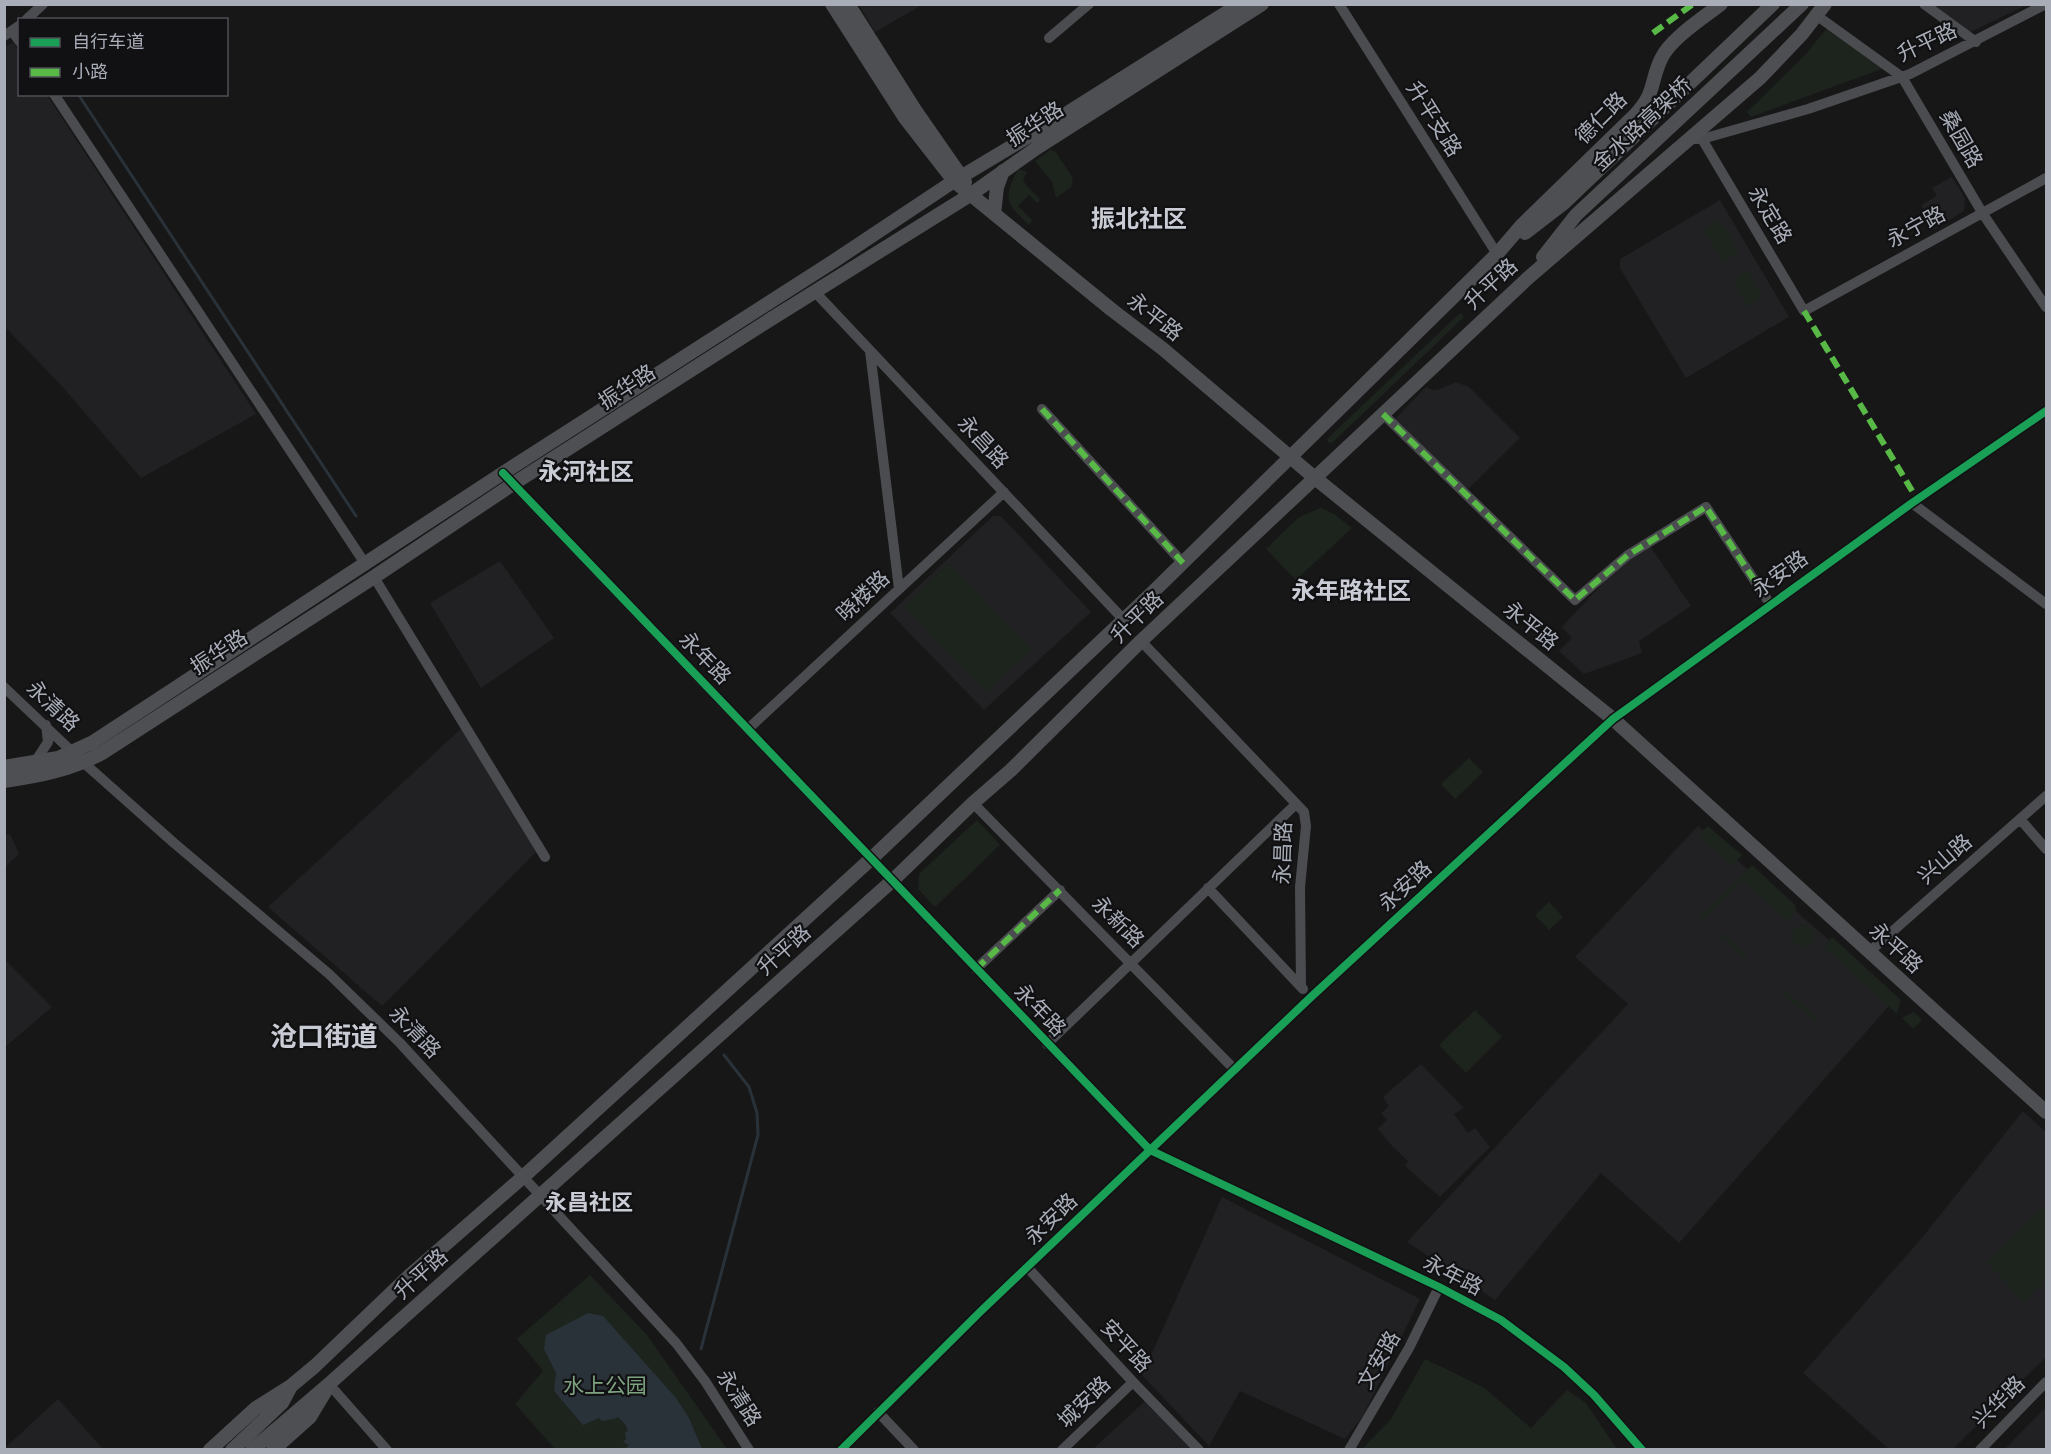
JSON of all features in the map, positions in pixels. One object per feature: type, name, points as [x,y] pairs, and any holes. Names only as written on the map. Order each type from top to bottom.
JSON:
[{"type":"main road","name":"永平路","points":[[832,4],[905,118],[958,178]]},
{"type":"main road","name":"永平路","points":[[848,4],[970,195],[1163,349],[1315,478],[1613,719],[2046,1112]]},
{"type":"main road","name":"振华路","points":[[4,767],[74,752],[112,730],[502,473],[837,259],[958,178],[1069,112],[1240,4]]},
{"type":"main road","name":"振华路","points":[[4,781],[64,770],[84,762],[374,577],[513,484],[970,195],[1003,171],[1262,4]]},
{"type":"main road","name":"德仁路","points":[[1497,255],[1521,226],[1644,106],[1653,89],[1665,52],[1721,4]]},
{"type":"main road","name":"金水路高架桥","points":[[1497,255],[1564,203],[1773,4]]},
{"type":"main road","name":"金水路高架桥","points":[[1521,284],[1576,215],[1802,4]]},
{"type":"main road","points":[[1696,139],[1760,78],[1802,34],[1820,10]]},
{"type":"main road","name":"升平路","points":[[252,1449],[330,1384],[892,881],[1011,770],[1141,641],[1521,284],[1696,139]]},
{"type":"main road","points":[[994,214],[997,187],[1003,171]]},
{"type":"main road","name":"升平路","points":[[291,1386],[409,1276],[523,1177],[872,858],[1182,563],[1497,255]]},
{"type":"main road","points":[[273,1449],[310,1417],[330,1384]]},
{"type":"main road","points":[[210,1449],[256,1408],[291,1386]]},
{"type":"main road","points":[[232,1449],[282,1403],[291,1386]]},
{"type":"street","points":[[28,18],[43,4]]},
{"type":"street","points":[[1049,38],[1089,4]]},
{"type":"street","name":"升平支路","points":[[1339,4],[1497,255]]},
{"type":"street","points":[[1924,4],[1976,42]]},
{"type":"street","name":"升平路","points":[[1696,139],[1808,109],[1902,77],[1976,42],[2046,4]]},
{"type":"street","name":"桑园路","points":[[1820,10],[1902,77],[1983,214],[2046,307]]},
{"type":"street","points":[[55,96],[366,564]]},
{"type":"street","name":"永定路","points":[[1696,139],[1804,310]]},
{"type":"street","name":"永宁路","points":[[1804,310],[2046,178]]},
{"type":"street","name":"永昌路","points":[[815,292],[1123,619]]},
{"type":"street","points":[[870,351],[899,589]]},
{"type":"street","points":[[1042,409],[1182,563]]},
{"type":"street","name":"永安路","points":[[841,1449],[1027,1267],[1311,997],[1613,719],[1770,604],[2046,411]]},
{"type":"street","points":[[1383,414],[1575,600],[1628,555],[1706,507],[1770,604]]},
{"type":"street","name":"永年路","points":[[502,473],[1150,1150],[1439,1287],[1501,1320],[1530,1340],[1594,1395],[1642,1449]]},
{"type":"street","name":"晓楼路","points":[[748,729],[1004,492]]},
{"type":"street","points":[[1912,503],[2046,604]]},
{"type":"street","points":[[374,577],[544,857]]},
{"type":"street","name":"永昌路","points":[[1141,641],[1304,812],[1306,826],[1300,887],[1301,987]]},
{"type":"street","name":"永清路","points":[[4,687],[174,843],[329,974],[400,1043],[676,1343],[705,1381],[749,1449]]},
{"type":"street","points":[[35,762],[48,742],[46,724]]},
{"type":"street","name":"兴山路","points":[[1869,952],[2046,796]]},
{"type":"street","name":"永新路","points":[[973,803],[1235,1070]]},
{"type":"street","points":[[1047,1044],[1296,804]]},
{"type":"street","points":[[2020,819],[2046,849]]},
{"type":"street","points":[[1208,888],[1311,997]]},
{"type":"street","points":[[976,969],[1060,890]]},
{"type":"street","name":"安平路","points":[[1027,1267],[1132,1382],[1199,1449]]},
{"type":"street","name":"文安路","points":[[1349,1449],[1409,1348],[1439,1287]]},
{"type":"street","name":"城安路","points":[[1069,1447],[1132,1382]]},
{"type":"street","name":"兴华路","points":[[1980,1449],[2046,1382]]},
{"type":"street","points":[[330,1384],[387,1449]]},
{"type":"street","points":[[878,1412],[914,1449]]},
{"type":"shaded area","points":[[859,5],[922,5],[875,32]]},
{"type":"shaded area","points":[[1930,5],[2026,5],[1969,33]]},
{"type":"shaded area","points":[[13,42],[18,50],[18,96],[48,96],[256,414],[141,478],[60,384],[5,327],[4,48]]},
{"type":"shaded area","points":[[1952,177],[1965,198],[1964,211],[1935,229],[1921,205],[1937,196],[1932,188]]},
{"type":"shaded area","points":[[1720,200],[1789,317],[1686,378],[1620,268],[1620,259]]},
{"type":"shaded area","points":[[1456,382],[1469,387],[1520,438],[1467,490],[1394,420],[1426,387],[1433,390],[1440,389]]},
{"type":"shaded area","points":[[993,516],[1001,516],[1091,612],[984,710],[890,613]]},
{"type":"shaded area","points":[[1650,546],[1691,606],[1639,641],[1642,653],[1584,674],[1559,651],[1572,638],[1562,627],[1618,567]]},
{"type":"shaded area","points":[[500,561],[554,638],[481,688],[430,603]]},
{"type":"shaded area","points":[[463,727],[536,852],[382,1006],[268,907]]},
{"type":"shaded area","points":[[1698,826],[1896,998],[1679,1243],[1601,1173],[1495,1300],[1407,1242],[1628,1004],[1575,957]]},
{"type":"shaded area","points":[[10,834],[19,854],[5,867],[5,835]]},
{"type":"shaded area","points":[[4,959],[52,1007],[5,1047],[4,1047]]},
{"type":"shaded area","points":[[1421,1064],[1464,1108],[1454,1114],[1468,1133],[1475,1128],[1490,1147],[1440,1197],[1405,1166],[1408,1161],[1378,1129],[1387,1120],[1381,1113],[1389,1106],[1383,1097]]},
{"type":"shaded area","points":[[2023,1111],[2046,1132],[2046,1357],[1953,1449],[1889,1449],[1803,1373],[1921,1239]]},
{"type":"shaded area","points":[[1222,1197],[1420,1299],[1363,1416],[1345,1439],[1240,1391],[1209,1446],[1142,1375]]},
{"type":"shaded area","points":[[588,1313],[603,1316],[676,1398],[689,1418],[702,1449],[625,1449],[629,1445],[623,1442],[626,1439],[625,1432],[628,1431],[618,1417],[602,1421],[599,1418],[583,1425],[554,1391],[556,1373],[544,1349],[546,1335]]},
{"type":"shaded area","points":[[58,1399],[103,1449],[5,1449],[5,1448]]},
{"type":"shaded area","points":[[1145,1401],[1191,1449],[1092,1450]]},
{"type":"shaded area","points":[[2046,1407],[2046,1449],[2005,1449]]},
{"type":"green space","points":[[1827,28],[1884,68],[1751,117],[1747,112],[1805,55]]},
{"type":"green space","points":[[1050,150],[1055,151],[1073,178],[1071,187],[1056,198],[1052,182],[1035,161]]},
{"type":"green space","points":[[1018,169],[1027,172],[1023,179],[1040,200],[1037,203],[1029,195],[1018,206],[1032,220],[1029,225],[1011,206],[1009,200],[1010,187]]},
{"type":"green space","points":[[1720,220],[1739,252],[1723,262],[1703,230]]},
{"type":"green space","points":[[1748,270],[1763,298],[1748,307],[1733,279]]},
{"type":"green space","points":[[1459,314],[1463,314],[1463,318],[1332,443],[1328,442],[1327,439]]},
{"type":"green space","points":[[1321,508],[1334,514],[1352,528],[1296,580],[1266,549],[1299,517]]},
{"type":"green space","points":[[949,563],[1031,650],[986,692],[903,606]]},
{"type":"green space","points":[[1469,758],[1483,772],[1455,799],[1441,784]]},
{"type":"green space","points":[[977,820],[1000,845],[935,907],[918,889],[919,874]]},
{"type":"green space","points":[[1708,826],[1742,855],[1732,866],[1698,835]]},
{"type":"green space","points":[[1752,865],[1796,906],[1796,912],[1788,921],[1741,880],[1702,920],[1699,918]]},
{"type":"green space","points":[[1549,902],[1563,917],[1549,930],[1535,915]]},
{"type":"green space","points":[[1803,925],[1811,928],[1814,936],[1811,944],[1803,947],[1795,944],[1792,936],[1795,928]]},
{"type":"green space","points":[[1720,932],[1747,956],[1744,959],[1718,935]]},
{"type":"green space","points":[[1832,937],[1901,1000],[1897,1014],[1823,947]]},
{"type":"green space","points":[[1786,991],[1817,1018],[1815,1021],[1783,994]]},
{"type":"green space","points":[[1475,1010],[1502,1037],[1466,1073],[1439,1045]]},
{"type":"green space","points":[[1914,1012],[1922,1020],[1913,1029],[1902,1018]]},
{"type":"green space","points":[[2046,1204],[2046,1278],[2024,1301],[1987,1263]]},
{"type":"green space","name":"水上公园","points":[[590,1275],[647,1335],[727,1449],[555,1449],[515,1404],[543,1371],[517,1339]]},
{"type":"green space","points":[[1425,1359],[1483,1387],[1531,1428],[1567,1390],[1586,1403],[1617,1449],[1362,1449],[1391,1419]]},
{"type":"waterway","points":[[79,96],[356,516]]},
{"type":"waterway","points":[[701,1349],[758,1135],[757,1113],[749,1087],[724,1055]]},
{"type":"marked path","points":[[1653,33],[1693,4]]},
{"type":"marked path","points":[[1804,311],[1917,499]]},
{"type":"marked path","points":[[1042,409],[1183,563]]},
{"type":"marked path","points":[[1383,414],[1575,600],[1628,555],[1706,507],[1770,604]]},
{"type":"marked path","points":[[976,969],[1060,890]]},
{"type":"cycle path","points":[[841,1450],[981,1311],[1311,997],[1613,719],[1912,503],[2046,411]]},
{"type":"cycle path","points":[[503,473],[1150,1150],[1439,1287],[1501,1320],[1564,1367],[1594,1395],[1642,1450]]},
{"type":"district","name":"振北社区","points":[[1139,219]]},
{"type":"district","name":"永河社区","points":[[586,472]]},
{"type":"district","name":"永年路社区","points":[[1351,591]]},
{"type":"district","name":"沧口街道","points":[[324,1037]]},
{"type":"district","name":"永昌社区","points":[[589,1202]]}]
